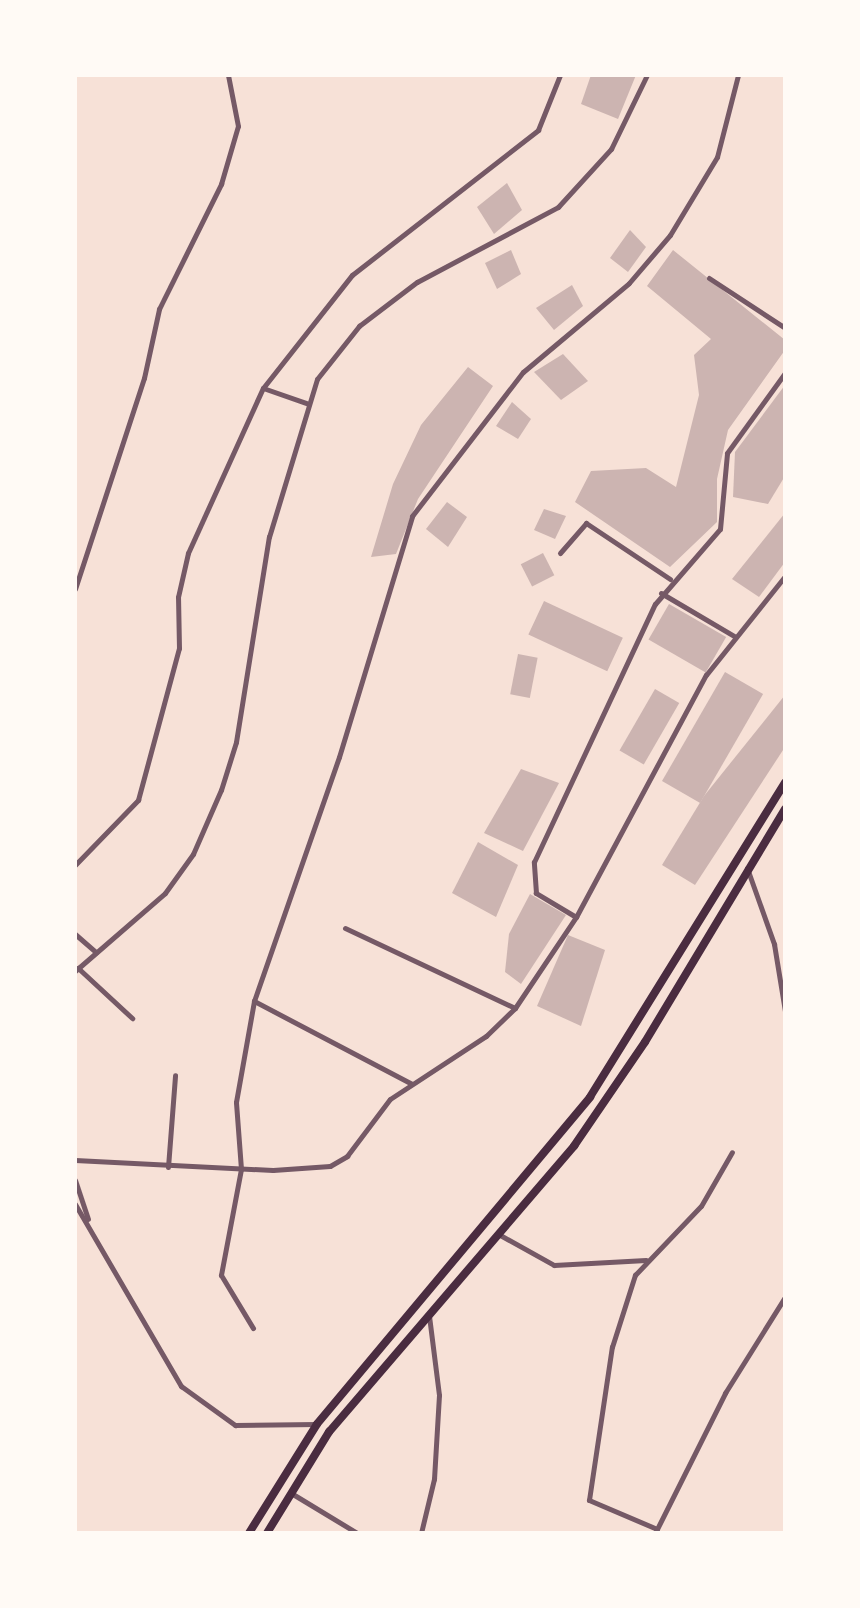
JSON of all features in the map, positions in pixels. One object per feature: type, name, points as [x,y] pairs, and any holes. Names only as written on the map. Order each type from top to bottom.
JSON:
[{"type":"main road","points":[[248,1533],[317,1424],[590,1097],[785,783]]},
{"type":"main road","points":[[267,1533],[291,1492],[365,1389],[500,1235],[600,1110],[785,809]]},
{"type":"main road","points":[[682,948],[696,957]]},
{"type":"main road","points":[[355,1380],[365,1389]]},
{"type":"street","points":[[75,589],[144,378],[159,309],[221,184],[238,126],[228,75]]},
{"type":"street","points":[[75,865],[138,800],[179,648],[177,607],[188,553],[263,388],[352,275],[538,130],[560,75]]},
{"type":"street","points":[[132,1018],[77,969],[165,893],[193,854],[221,790],[236,742],[269,537],[306,403],[338,348],[391,301],[571,195],[626,125],[647,75]]},
{"type":"street","points":[[253,1328],[221,1275],[241,1169],[236,1102],[254,1001],[339,757],[412,516],[523,372],[629,283],[670,234],[717,156],[738,75]]},
{"type":"street","points":[[709,278],[785,328]]},
{"type":"street","points":[[576,917],[536,892],[532,868],[621,665],[670,579],[720,529],[727,453],[785,373]]},
{"type":"street","points":[[263,388],[306,403]]},
{"type":"street","points":[[559,553],[586,523],[670,579]]},
{"type":"street","points":[[75,1160],[241,1169],[338,1161],[390,1099],[486,1036],[514,1008],[576,917],[705,676],[734,636],[785,576]]},
{"type":"street","points":[[661,593],[734,636]]},
{"type":"street","points":[[747,869],[774,944],[785,1011]]},
{"type":"street","points":[[345,928],[514,1008]]},
{"type":"street","points":[[75,934],[96,952]]},
{"type":"street","points":[[254,1001],[412,1084]]},
{"type":"street","points":[[168,1167],[175,1075]]},
{"type":"street","points":[[732,1152],[701,1206],[647,1260],[620,1313],[589,1500],[656,1531],[718,1404],[785,1297]]},
{"type":"street","points":[[75,1180],[90,1225]]},
{"type":"street","points":[[75,1204],[90,1225],[181,1386],[235,1425],[317,1424]]},
{"type":"street","points":[[500,1235],[554,1265],[647,1260]]},
{"type":"street","points":[[422,1533],[434,1479],[439,1395],[429,1316]]},
{"type":"street","points":[[291,1492],[357,1533]]},
{"type":"building","points":[[591,75],[636,75],[618,119],[581,104]]},
{"type":"building","points":[[507,183],[522,210],[494,234],[477,207]]},
{"type":"building","points":[[630,230],[646,247],[628,272],[610,258]]},
{"type":"building","points":[[511,250],[521,274],[497,289],[485,263]]},
{"type":"building","points":[[673,250],[785,340],[785,350],[728,430],[717,479],[717,522],[670,567],[575,502],[591,471],[646,468],[676,487],[699,395],[694,355],[711,339],[647,286]]},
{"type":"building","points":[[572,285],[583,306],[554,330],[536,308]]},
{"type":"building","points":[[563,354],[588,381],[561,400],[534,372]]},
{"type":"building","points":[[468,367],[493,386],[418,499],[396,554],[371,557],[393,484],[421,425]]},
{"type":"building","points":[[785,385],[785,476],[768,504],[733,497],[735,452]]},
{"type":"building","points":[[512,402],[531,419],[518,439],[496,426]]},
{"type":"building","points":[[447,502],[467,517],[448,547],[426,529]]},
{"type":"building","points":[[544,509],[566,516],[555,539],[534,530]]},
{"type":"building","points":[[785,513],[785,562],[759,597],[732,579]]},
{"type":"building","points":[[543,553],[554,575],[532,587],[521,564]]},
{"type":"building","points":[[544,601],[623,638],[607,671],[528,635]]},
{"type":"building","points":[[669,604],[726,637],[706,673],[648,640]]},
{"type":"building","points":[[518,654],[538,658],[530,698],[510,694]]},
{"type":"building","points":[[725,672],[763,694],[700,803],[662,781]]},
{"type":"building","points":[[655,689],[679,703],[644,764],[620,750]]},
{"type":"building","points":[[785,695],[785,747],[695,885],[662,865],[704,796]]},
{"type":"building","points":[[521,769],[559,783],[523,851],[484,833]]},
{"type":"building","points":[[478,842],[518,865],[496,917],[452,893]]},
{"type":"building","points":[[530,894],[566,915],[521,984],[505,972],[509,934]]},
{"type":"building","points":[[568,935],[605,950],[581,1026],[537,1006]]}]
